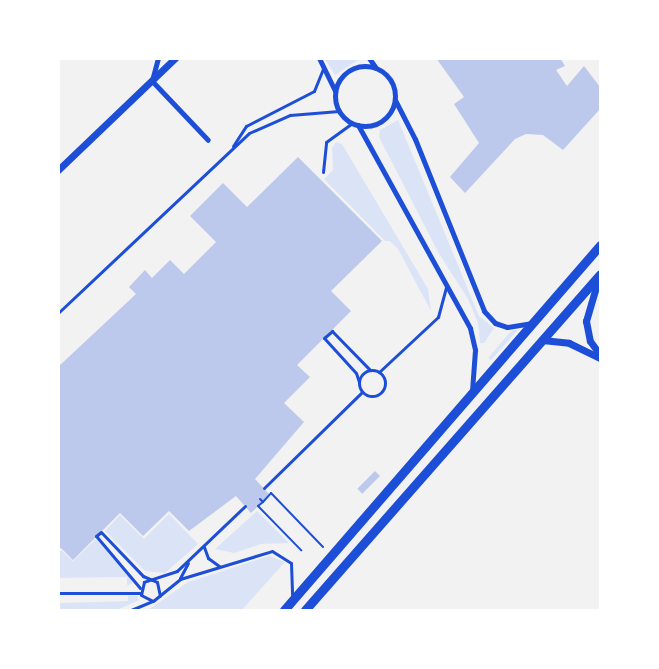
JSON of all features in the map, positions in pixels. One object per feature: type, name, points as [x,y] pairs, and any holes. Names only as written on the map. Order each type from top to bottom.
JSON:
[{"type":"highway","points":[[284,610],[600,245]]},
{"type":"highway","points":[[305,610],[600,275]]},
{"type":"street","points":[[152,81],[158,58]]},
{"type":"street","points":[[58,170],[175,58]]},
{"type":"street","points":[[319,58],[335,91],[339,111],[355,124],[470,328],[475,350],[472,391]]},
{"type":"street","points":[[369,58],[376,68],[391,81],[395,100],[415,139],[484,311],[495,323],[507,327],[532,322]]},
{"type":"street","points":[[335,91],[350,70],[376,68]]},
{"type":"street","points":[[152,81],[208,140]]},
{"type":"street","points":[[355,124],[379,122],[395,100]]},
{"type":"street","points":[[600,275],[586,321],[590,341],[600,357]]},
{"type":"street","points":[[542,340],[569,343],[600,357]]},
{"type":"lane","points":[[231,150],[246,126],[314,91],[324,67]]},
{"type":"lane","points":[[58,313],[249,133],[270,121],[290,115],[339,111]]},
{"type":"lane","points":[[323,172],[326,142],[355,124]]},
{"type":"lane","points":[[379,372],[438,318],[444,306],[446,285]]},
{"type":"lane","points":[[332,331],[370,370],[379,372],[385,378],[383,390],[373,397],[363,392],[356,373],[324,338],[332,331]]},
{"type":"lane","points":[[359,382],[370,370]]},
{"type":"lane","points":[[264,488],[363,392]]},
{"type":"lane","points":[[140,588],[151,580],[177,571],[245,506]]},
{"type":"lane","points":[[140,593],[140,588],[96,536],[100,532],[142,576],[161,588],[159,598]]},
{"type":"lane","points":[[204,547],[208,558],[219,566]]},
{"type":"lane","points":[[180,579],[264,551],[280,552],[293,568],[292,602]]},
{"type":"lane","points":[[131,610],[159,598],[180,579],[191,559]]},
{"type":"lane","points":[[58,593],[140,593],[153,601]]},
{"type":"path","points":[[301,550],[258,506],[271,493],[316,540]]},
{"type":"shaded area","points":[[358,58],[358,60],[335,75],[325,59]]},
{"type":"shaded area","points":[[398,120],[479,316],[494,328],[484,343],[480,343],[478,323],[468,299],[438,252],[379,137],[380,130]]},
{"type":"shaded area","points":[[336,142],[342,144],[428,289],[431,311],[398,249],[390,241],[385,241],[324,179],[333,170],[332,148]]},
{"type":"shaded area","points":[[512,330],[518,330],[491,360],[488,358]]},
{"type":"shaded area","points":[[257,511],[289,543],[261,544],[234,553],[215,549]]},
{"type":"shaded area","points":[[169,514],[198,544],[165,573],[145,571],[105,531],[120,515],[144,539]]},
{"type":"shaded area","points":[[96,539],[133,579],[132,584],[127,585],[127,577],[59,578],[61,550],[73,561]]},
{"type":"shaded area","points":[[269,556],[285,562],[242,610],[148,610],[188,582]]},
{"type":"shaded area","points":[[128,596],[137,596],[139,600],[117,610],[59,610],[59,603],[128,601]]},
{"type":"building","points":[[436,58],[560,58],[565,66],[556,70],[567,86],[584,66],[600,87],[600,109],[563,150],[543,135],[526,134],[515,139],[465,193],[450,177],[479,143],[454,104],[464,97]]},
{"type":"building","points":[[298,157],[382,241],[331,291],[351,311],[297,365],[310,377],[284,403],[304,422],[255,479],[270,495],[251,513],[236,496],[189,531],[169,511],[143,536],[120,513],[73,560],[61,548],[58,550],[58,367],[136,294],[129,287],[145,270],[152,278],[170,260],[184,274],[216,242],[190,216],[223,183],[247,207]]},
{"type":"building","points":[[375,471],[380,476],[362,494],[357,489]]}]
